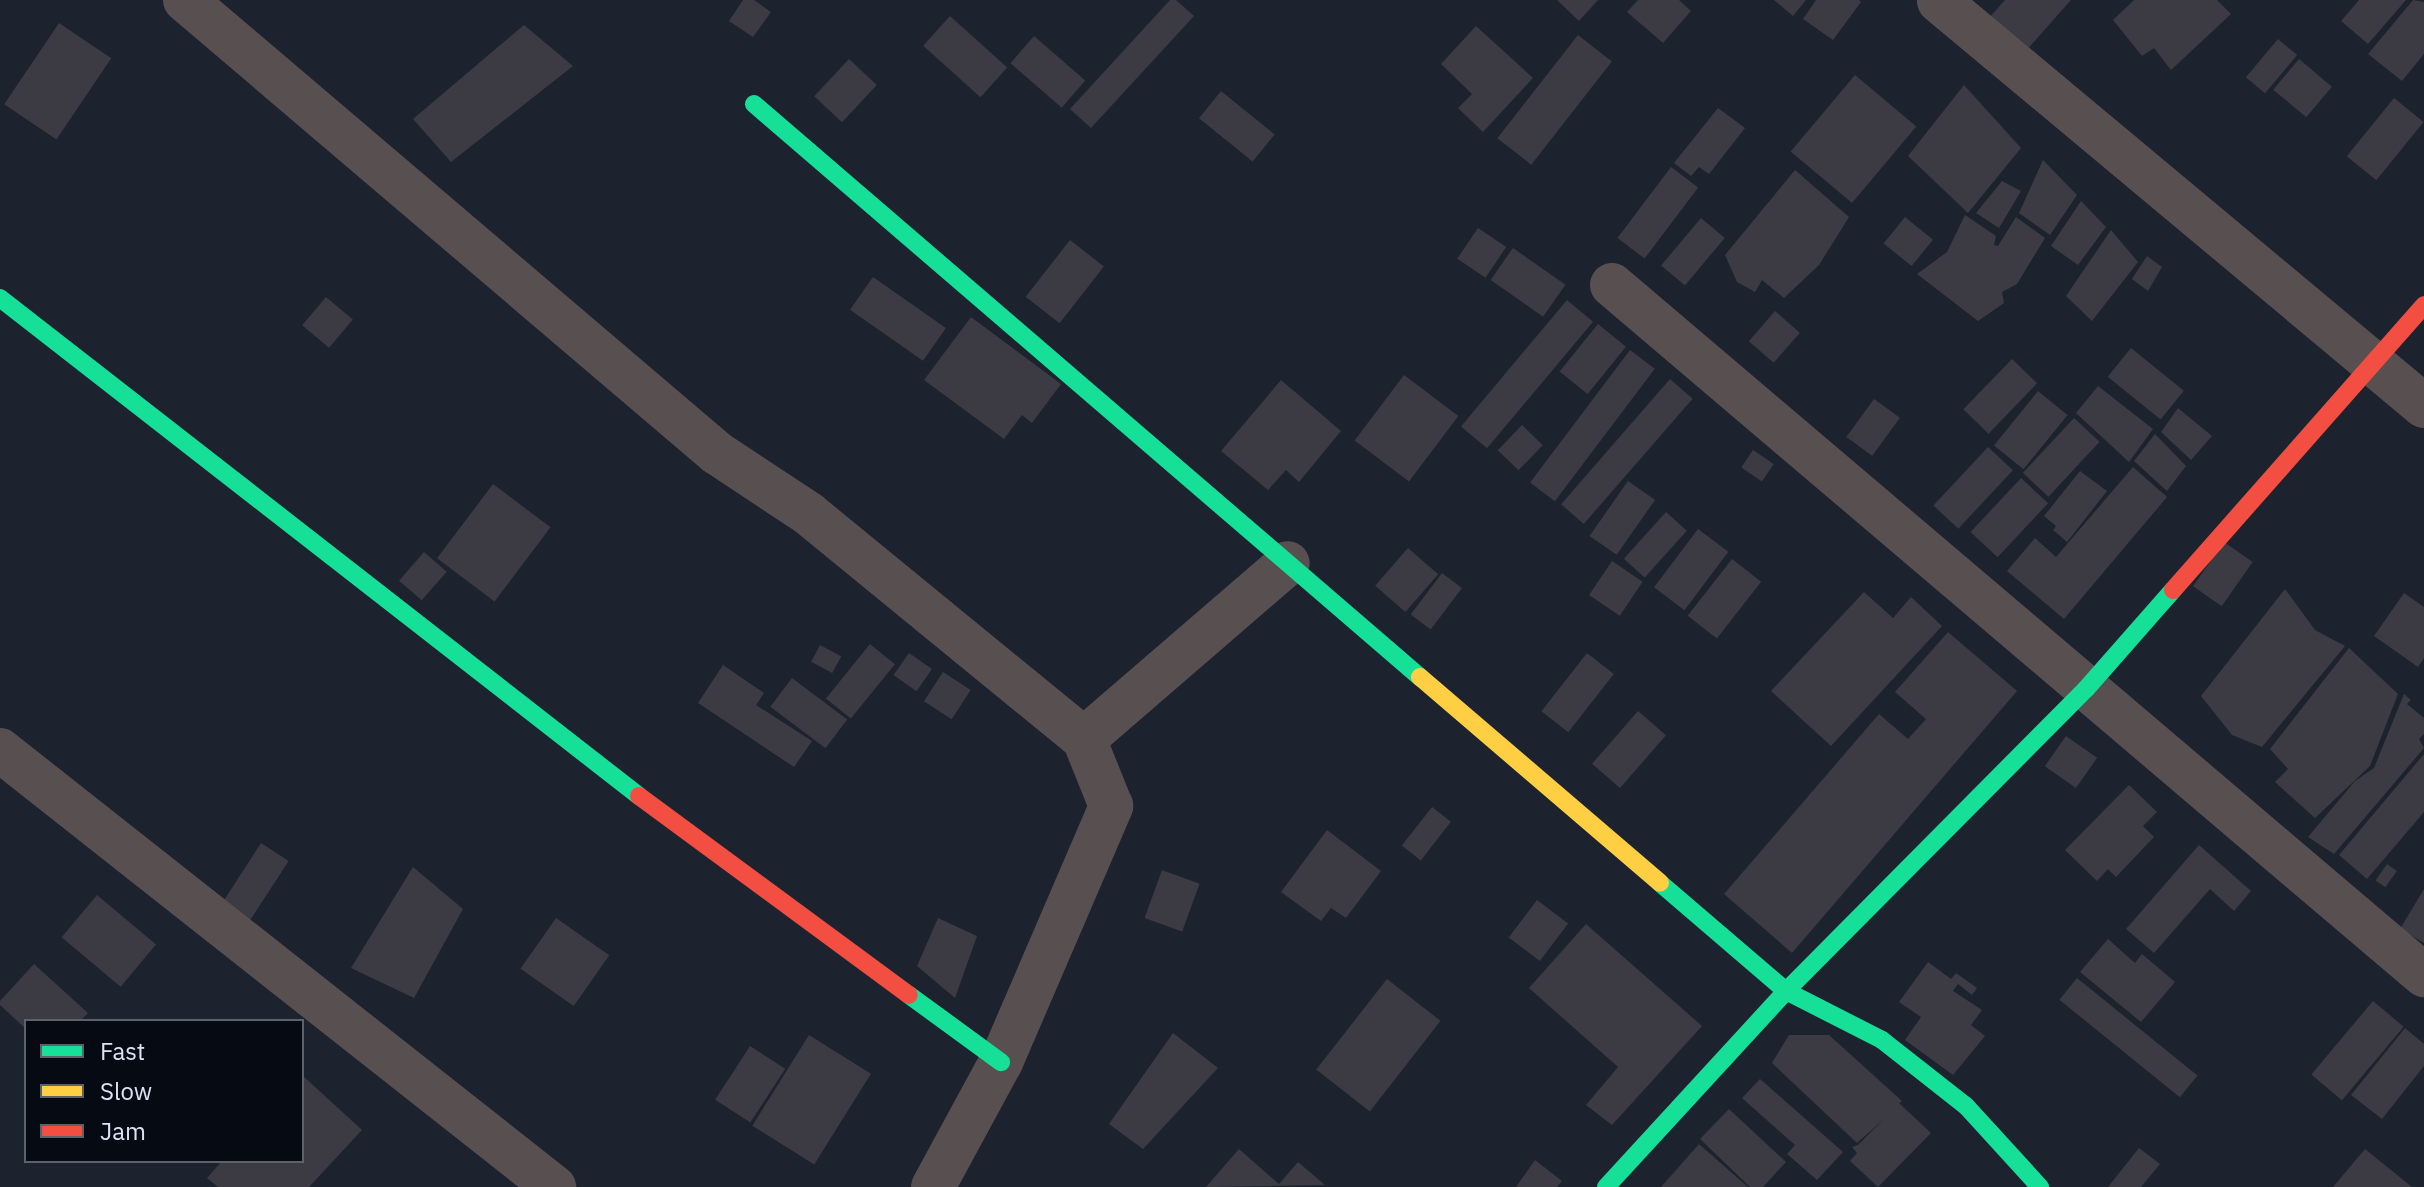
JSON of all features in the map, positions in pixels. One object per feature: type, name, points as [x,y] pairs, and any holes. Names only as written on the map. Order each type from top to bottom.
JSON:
[{"type":"street","points":[[185,0],[717,453],[809,514],[1084,739],[1111,806],[1001,1062],[933,1187]]},
{"type":"street","points":[[1939,1],[2424,406]]},
{"type":"street","points":[[754,104],[1786,991],[1882,1040],[1966,1106],[2040,1187]]},
{"type":"street","points":[[1612,285],[2424,975]]},
{"type":"street","points":[[0,298],[677,826],[1001,1062]]},
{"type":"street","points":[[1606,1187],[1786,991],[2086,689],[2376,364],[2424,305]]},
{"type":"street","points":[[1084,739],[1288,563]]},
{"type":"street","points":[[0,750],[554,1187]]},
{"type":"building","points":[[743,0],[754,0],[771,12],[753,37],[729,21]]},
{"type":"building","points":[[1170,0],[1176,0],[1194,16],[1091,128],[1070,109]]},
{"type":"building","points":[[1557,0],[1598,0],[1579,21]]},
{"type":"building","points":[[1638,0],[1679,0],[1691,11],[1663,43],[1627,12]]},
{"type":"building","points":[[1774,0],[1806,0],[1793,16]]},
{"type":"building","points":[[1816,0],[1861,2],[1833,40],[1803,19]]},
{"type":"building","points":[[2005,0],[2071,0],[2025,52],[1988,19]]},
{"type":"building","points":[[2134,0],[2217,0],[2231,14],[2171,70],[2154,48],[2142,56],[2113,20]]},
{"type":"building","points":[[2359,0],[2406,0],[2368,44],[2341,21]]},
{"type":"building","points":[[2413,0],[2424,2],[2424,54],[2402,81],[2368,54]]},
{"type":"building","points":[[950,16],[1007,68],[980,97],[923,46]]},
{"type":"building","points":[[59,23],[111,58],[56,139],[4,104]]},
{"type":"building","points":[[524,25],[573,66],[451,162],[413,119]]},
{"type":"building","points":[[1476,26],[1533,78],[1483,132],[1458,108],[1472,94],[1441,64]]},
{"type":"building","points":[[1578,35],[1612,61],[1531,165],[1497,138]]},
{"type":"building","points":[[1034,36],[1085,81],[1062,108],[1010,63]]},
{"type":"building","points":[[2278,39],[2297,55],[2265,93],[2246,77]]},
{"type":"building","points":[[849,59],[877,85],[842,122],[814,96]]},
{"type":"building","points":[[2299,59],[2332,87],[2306,117],[2273,90]]},
{"type":"building","points":[[1855,75],[1916,126],[1852,203],[1791,152]]},
{"type":"building","points":[[1964,85],[2021,148],[1968,213],[1908,156]]},
{"type":"building","points":[[1221,91],[1275,134],[1253,162],[1199,118]]},
{"type":"building","points":[[2394,98],[2424,122],[2376,180],[2347,156]]},
{"type":"building","points":[[1718,108],[1745,128],[1709,174],[1699,167],[1691,176],[1674,163]]},
{"type":"building","points":[[2043,160],[2077,195],[2050,235],[2019,213]]},
{"type":"building","points":[[1671,167],[1698,187],[1645,259],[1617,238]]},
{"type":"building","points":[[1795,170],[1849,217],[1819,265],[1784,298],[1762,280],[1755,292],[1737,282],[1725,255]]},
{"type":"building","points":[[2002,181],[2021,191],[1999,228],[1976,213]]},
{"type":"building","points":[[2081,201],[2106,227],[2078,265],[2051,246]]},
{"type":"building","points":[[1965,215],[1996,236],[1994,245],[1998,246],[2016,217],[2045,238],[2017,284],[2002,292],[2004,303],[1978,321],[1917,274],[1947,252]]},
{"type":"building","points":[[1905,217],[1933,240],[1912,266],[1884,243]]},
{"type":"building","points":[[1701,218],[1725,238],[1685,285],[1661,265]]},
{"type":"building","points":[[1478,228],[1506,247],[1485,278],[1457,259]]},
{"type":"building","points":[[2111,230],[2138,262],[2092,321],[2066,296]]},
{"type":"building","points":[[1070,240],[1104,266],[1060,323],[1026,297]]},
{"type":"building","points":[[1513,248],[1565,285],[1543,317],[1491,280]]},
{"type":"building","points":[[2147,256],[2162,267],[2148,291],[2132,279]]},
{"type":"building","points":[[873,277],[946,328],[923,361],[850,310]]},
{"type":"building","points":[[326,297],[353,319],[329,348],[302,325]]},
{"type":"building","points":[[1567,300],[1593,322],[1487,448],[1461,426]]},
{"type":"building","points":[[1775,311],[1800,333],[1774,363],[1749,341]]},
{"type":"building","points":[[971,317],[1061,384],[1032,423],[1022,415],[1004,439],[924,380]]},
{"type":"building","points":[[1598,324],[1626,347],[1588,394],[1560,371]]},
{"type":"building","points":[[2131,348],[2184,391],[2161,420],[2108,377]]},
{"type":"building","points":[[1630,350],[1655,369],[1555,501],[1530,483]]},
{"type":"building","points":[[2012,359],[2037,383],[1989,434],[1963,409]]},
{"type":"building","points":[[1404,375],[1458,416],[1409,481],[1355,440]]},
{"type":"building","points":[[1670,379],[1693,399],[1584,524],[1561,504]]},
{"type":"building","points":[[1281,380],[1341,431],[1299,482],[1286,470],[1268,490],[1221,451]]},
{"type":"building","points":[[2098,386],[2153,429],[2129,462],[2076,413]]},
{"type":"building","points":[[2038,391],[2068,415],[2023,469],[1994,445]]},
{"type":"building","points":[[1874,399],[1900,418],[1872,456],[1846,437]]},
{"type":"building","points":[[2178,408],[2212,436],[2191,460],[2161,432]]},
{"type":"building","points":[[2074,418],[2100,442],[2048,497],[2023,473]]},
{"type":"building","points":[[1522,425],[1543,445],[1519,470],[1498,450]]},
{"type":"building","points":[[2155,434],[2186,466],[2167,491],[2134,461]]},
{"type":"building","points":[[1988,447],[2013,470],[1958,529],[1933,506]]},
{"type":"building","points":[[1753,450],[1774,464],[1762,481],[1741,467]]},
{"type":"building","points":[[2133,467],[2167,497],[2064,619],[2007,571],[2035,538],[2056,557]]},
{"type":"building","points":[[2080,471],[2107,491],[2067,542],[2053,530],[2056,526],[2044,516]]},
{"type":"building","points":[[2021,478],[2048,503],[1998,557],[1971,532]]},
{"type":"building","points":[[1628,481],[1655,500],[1617,555],[1590,536]]},
{"type":"building","points":[[493,484],[551,527],[495,602],[437,558]]},
{"type":"building","points":[[1666,512],[1687,531],[1645,578],[1624,559]]},
{"type":"building","points":[[1698,529],[1728,552],[1684,610],[1654,587]]},
{"type":"building","points":[[2224,542],[2253,562],[2222,606],[2193,586]]},
{"type":"building","points":[[1408,548],[1438,574],[1405,612],[1375,586]]},
{"type":"building","points":[[424,552],[447,572],[422,600],[399,581]]},
{"type":"building","points":[[1732,559],[1761,582],[1717,639],[1688,616]]},
{"type":"building","points":[[1612,561],[1643,582],[1620,616],[1589,595]]},
{"type":"building","points":[[1442,573],[1462,588],[1431,630],[1411,615]]},
{"type":"building","points":[[2285,589],[2315,630],[2345,646],[2262,747],[2232,735],[2201,696]]},
{"type":"building","points":[[1864,592],[1893,618],[1911,597],[1942,626],[1831,746],[1771,691]]},
{"type":"building","points":[[2404,593],[2424,607],[2424,658],[2418,667],[2374,636]]},
{"type":"building","points":[[1948,632],[2017,691],[1792,953],[1724,894],[1879,714],[1908,739],[1926,719],[1895,692]]},
{"type":"building","points":[[870,644],[895,664],[851,719],[826,698]]},
{"type":"building","points":[[820,645],[841,656],[832,673],[811,662]]},
{"type":"building","points":[[2349,648],[2398,694],[2370,766],[2315,818],[2275,782],[2288,769],[2270,749]]},
{"type":"building","points":[[909,653],[932,669],[916,691],[894,675]]},
{"type":"building","points":[[1587,653],[1614,674],[1568,732],[1541,711]]},
{"type":"building","points":[[723,665],[764,693],[756,705],[812,741],[794,767],[698,703]]},
{"type":"building","points":[[943,672],[971,690],[952,719],[924,701]]},
{"type":"building","points":[[792,678],[847,720],[825,748],[770,707]]},
{"type":"building","points":[[2404,694],[2411,700],[2407,704],[2424,718],[2424,734],[2419,739],[2424,748],[2334,854],[2308,837],[2355,781],[2374,768]]},
{"type":"building","points":[[1638,711],[1666,735],[1620,788],[1592,764]]},
{"type":"building","points":[[2066,736],[2097,758],[2076,788],[2045,766]]},
{"type":"building","points":[[2424,754],[2424,812],[2367,879],[2339,855]]},
{"type":"building","points":[[2129,785],[2157,812],[2143,826],[2154,837],[2116,877],[2108,869],[2097,881],[2065,850]]},
{"type":"building","points":[[1432,807],[1451,822],[1421,860],[1402,846]]},
{"type":"building","points":[[1327,830],[1381,871],[1346,918],[1331,908],[1321,921],[1281,892]]},
{"type":"building","points":[[261,843],[289,861],[249,921],[222,903]]},
{"type":"building","points":[[2199,845],[2251,891],[2234,911],[2210,889],[2154,953],[2126,929]]},
{"type":"building","points":[[2387,864],[2397,871],[2385,887],[2376,880]]},
{"type":"building","points":[[413,867],[463,909],[414,998],[351,968]]},
{"type":"building","points":[[1162,870],[1200,884],[1182,932],[1145,918]]},
{"type":"building","points":[[2424,889],[2424,943],[2400,929]]},
{"type":"building","points":[[97,895],[156,944],[121,987],[62,937]]},
{"type":"building","points":[[1537,900],[1568,923],[1540,961],[1509,938]]},
{"type":"building","points":[[556,918],[609,955],[574,1006],[520,969]]},
{"type":"building","points":[[938,918],[977,936],[955,998],[917,966]]},
{"type":"building","points":[[1586,924],[1702,1026],[1612,1125],[1586,1105],[1618,1067],[1529,988]]},
{"type":"building","points":[[2108,939],[2135,963],[2142,954],[2175,982],[2141,1022],[2080,972]]},
{"type":"building","points":[[1928,962],[1951,979],[1956,973],[1977,988],[1972,995],[1958,984],[1953,991],[1982,1010],[1971,1025],[1985,1036],[1953,1075],[1905,1040],[1921,1017],[1899,1002]]},
{"type":"building","points":[[34,964],[88,1013],[82,1019],[24,1019],[24,1027],[0,1005],[0,1001]]},
{"type":"building","points":[[2077,978],[2197,1076],[2180,1097],[2059,1000]]},
{"type":"building","points":[[1387,979],[1441,1021],[1370,1111],[1316,1070]]},
{"type":"building","points":[[2373,1001],[2404,1027],[2342,1100],[2311,1075]]},
{"type":"building","points":[[2405,1028],[2424,1044],[2424,1066],[2382,1119],[2351,1095]]},
{"type":"building","points":[[1173,1033],[1218,1068],[1143,1149],[1109,1124]]},
{"type":"building","points":[[809,1035],[871,1074],[814,1164],[752,1126]]},
{"type":"building","points":[[1789,1035],[1829,1035],[1902,1101],[1899,1103],[1931,1133],[1878,1187],[1850,1161],[1857,1153],[1852,1147],[1858,1145],[1884,1119],[1857,1143],[1772,1063]]},
{"type":"building","points":[[750,1046],[785,1069],[750,1123],[715,1100]]},
{"type":"building","points":[[304,1077],[362,1130],[309,1187],[218,1187],[207,1178],[220,1163],[304,1163]]},
{"type":"building","points":[[1760,1079],[1843,1152],[1817,1180],[1787,1154],[1795,1145],[1742,1098]]},
{"type":"building","points":[[1729,1109],[1786,1162],[1763,1187],[1750,1187],[1700,1139]]},
{"type":"building","points":[[1699,1144],[1748,1187],[1661,1187]]},
{"type":"building","points":[[2139,1148],[2160,1164],[2141,1187],[2108,1187]]},
{"type":"building","points":[[1239,1149],[1279,1184],[1298,1162],[1325,1185],[1206,1187]]},
{"type":"building","points":[[2365,1149],[2412,1187],[2333,1187]]},
{"type":"building","points":[[1535,1160],[1562,1181],[1557,1187],[1516,1187]]},
{"type":"traffic: fast","points":[[754,104],[1420,677]]},
{"type":"traffic: fast","points":[[0,298],[639,796]]},
{"type":"traffic: fast","points":[[1606,1187],[1786,991],[2086,689],[2173,590]]},
{"type":"traffic: fast","points":[[1660,883],[1786,991],[1882,1040],[1966,1106],[2040,1187]]},
{"type":"traffic: fast","points":[[909,995],[1001,1062]]},
{"type":"traffic: slow","points":[[1420,677],[1660,883]]},
{"type":"traffic: jam","points":[[2173,590],[2424,305]]},
{"type":"traffic: jam","points":[[639,796],[909,995]]}]
